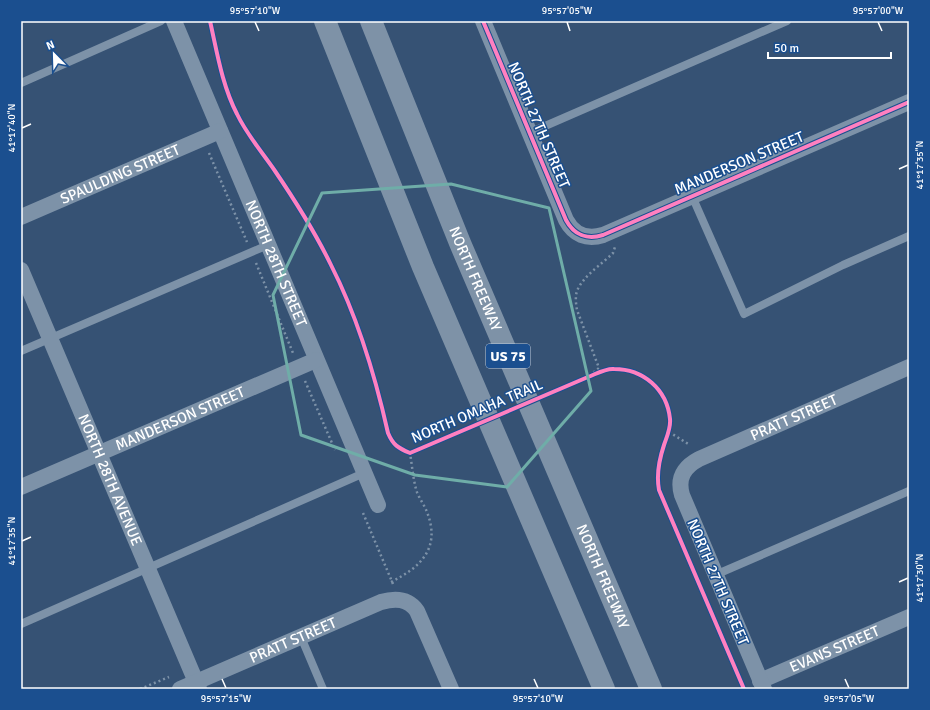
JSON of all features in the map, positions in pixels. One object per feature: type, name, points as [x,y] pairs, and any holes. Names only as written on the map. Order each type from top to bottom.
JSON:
[{"type":"highway","name":"US 75","points":[[325,21],[360,113],[426,275],[604,689]]},
{"type":"highway","name":"NORTH FREEWAY","points":[[371,21],[448,216],[651,689]]},
{"type":"street","name":"NORTH 28TH STREET","points":[[174,21],[378,505]]},
{"type":"street","name":"NORTH 27TH STREET","points":[[483,21],[566,220],[578,234]]},
{"type":"street","name":"MANDERSON STREET","points":[[578,234],[588,238],[603,235],[909,102]]},
{"type":"street","name":"SPAULDING STREET","points":[[21,217],[220,131]]},
{"type":"street","name":"NORTH 28TH AVENUE","points":[[21,270],[198,686]]},
{"type":"street","name":"MANDERSON STREET","points":[[21,487],[99,453],[302,374],[316,360]]},
{"type":"street","name":"PRATT STREET","points":[[682,473],[688,465],[699,458],[909,367]]},
{"type":"street","name":"NORTH 27TH STREET","points":[[682,473],[680,484],[682,495],[762,685]]},
{"type":"street","name":"PRATT STREET","points":[[180,689],[198,686],[301,637],[387,600],[398,599],[407,602],[416,608],[451,689]]},
{"type":"street","name":"EVANS STREET","points":[[762,685],[909,617]]},
{"type":"lane","points":[[21,83],[161,21]]},
{"type":"lane","points":[[529,133],[787,21]]},
{"type":"lane","points":[[692,196],[744,314],[843,265],[909,236]]},
{"type":"lane","points":[[21,351],[268,245]]},
{"type":"lane","points":[[21,624],[149,569],[364,472]]},
{"type":"lane","points":[[715,575],[909,491]]},
{"type":"lane","points":[[301,637],[323,689]]},
{"type":"path","points":[[203,138],[302,374]]},
{"type":"path","points":[[588,377],[599,368],[577,310],[577,290],[586,278],[613,253],[617,243]]},
{"type":"path","points":[[667,438],[670,426]]},
{"type":"path","points":[[669,432],[694,448]]},
{"type":"path","points":[[392,582],[410,572],[424,558],[432,539],[432,528],[416,490],[410,453]]},
{"type":"path","points":[[140,689],[190,668]]},
{"type":"highlighted area","points":[[451,184],[549,208],[591,391],[507,487],[415,475],[301,435],[273,295],[322,193]]},
{"type":"cycle path","name":"NORTH OMAHA TRAIL","points":[[210,21],[227,92],[237,114],[250,136],[290,193],[325,253],[341,285],[365,347],[388,433],[396,446],[410,453],[608,369],[625,370],[635,373],[644,377],[659,390],[668,408],[670,419],[669,429],[658,467],[659,490],[744,689]]},
{"type":"cycle path","points":[[483,21],[566,220],[577,233],[586,236],[592,237],[603,235],[909,102]]}]
